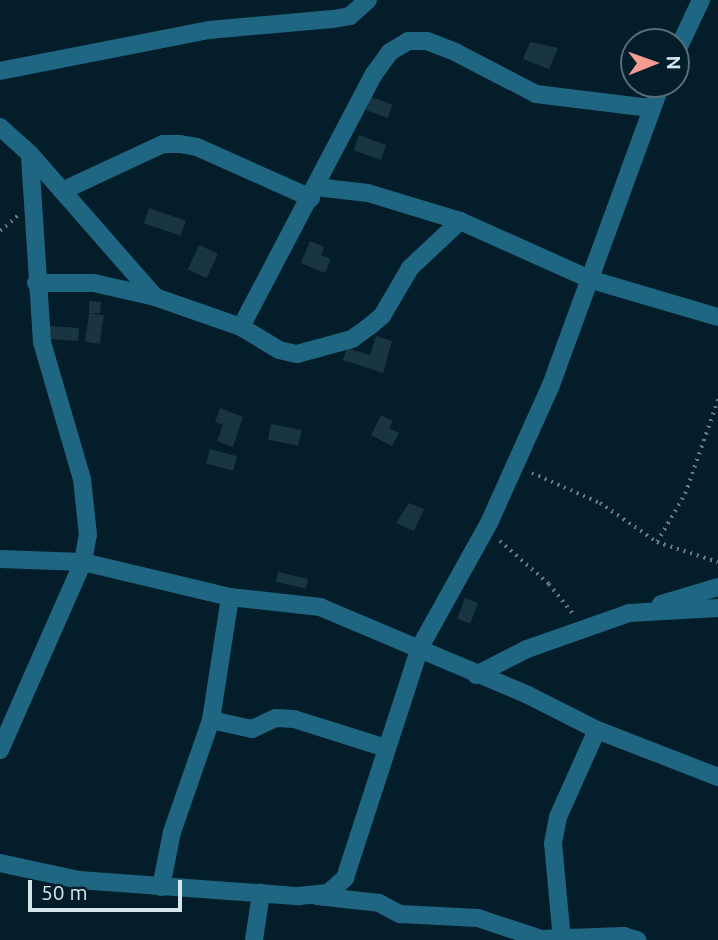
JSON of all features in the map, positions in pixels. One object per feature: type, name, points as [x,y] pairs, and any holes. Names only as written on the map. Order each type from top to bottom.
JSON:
[{"type":"street","points":[[0,71],[209,30],[349,16],[368,0]]},
{"type":"street","points":[[688,28],[701,0]]},
{"type":"street","points":[[241,327],[314,193],[374,74],[390,52],[408,41],[427,41],[455,52],[536,94],[650,108]]},
{"type":"street","points":[[317,896],[345,878],[353,864],[386,748],[420,648],[489,523],[512,466],[551,385],[592,280],[655,98]]},
{"type":"street","points":[[0,127],[30,154],[155,298]]},
{"type":"street","points":[[62,191],[163,144],[197,147],[314,193],[368,193],[460,221],[592,280],[718,317]]},
{"type":"street","points":[[0,750],[83,562],[88,535],[85,498],[42,342],[36,283],[30,154]]},
{"type":"street","points":[[36,283],[94,283],[155,298],[241,327],[279,349],[297,354],[352,339],[382,316],[410,268],[460,221]]},
{"type":"street","points":[[0,559],[83,562],[230,597],[320,607],[420,648],[597,730],[718,777]]},
{"type":"street","points":[[476,676],[581,628],[718,587]]},
{"type":"street","points":[[161,887],[172,832],[211,720],[230,597]]},
{"type":"street","points":[[629,613],[718,608]]},
{"type":"street","points":[[211,720],[252,729],[276,718],[294,719],[386,748]]},
{"type":"street","points":[[559,940],[553,843],[558,817],[597,730]]},
{"type":"street","points":[[0,863],[79,880],[373,901],[400,914],[478,918],[519,934],[559,940],[624,936],[637,940]]},
{"type":"street","points":[[254,940],[261,892]]},
{"type":"path","points":[[657,542],[684,494],[718,400]]},
{"type":"path","points":[[512,466],[600,503],[657,542],[718,562]]},
{"type":"path","points":[[489,523],[502,544],[565,601],[581,628]]},
{"type":"building","points":[[530,42],[558,48],[549,69],[523,59]]},
{"type":"building","points":[[371,97],[393,105],[388,118],[366,110]]},
{"type":"building","points":[[359,135],[386,145],[381,160],[354,150]]},
{"type":"building","points":[[149,208],[186,221],[181,236],[144,223]]},
{"type":"building","points":[[310,241],[324,247],[321,255],[331,259],[325,273],[301,263]]},
{"type":"building","points":[[199,245],[218,254],[207,278],[188,269]]},
{"type":"building","points":[[89,301],[101,302],[100,313],[89,313]]},
{"type":"building","points":[[89,313],[104,315],[100,344],[85,342]]},
{"type":"building","points":[[50,326],[79,328],[78,341],[49,339]]},
{"type":"building","points":[[376,336],[392,341],[383,373],[343,360],[347,348],[370,355]]},
{"type":"building","points":[[220,408],[243,417],[233,447],[217,441],[223,425],[215,422]]},
{"type":"building","points":[[381,415],[393,421],[389,428],[399,433],[392,446],[371,435]]},
{"type":"building","points":[[271,424],[301,430],[298,446],[268,440]]},
{"type":"building","points":[[210,449],[237,456],[233,471],[206,463]]},
{"type":"building","points":[[409,503],[424,509],[414,531],[396,523]]},
{"type":"building","points":[[278,572],[308,579],[306,589],[276,582]]},
{"type":"building","points":[[465,598],[478,603],[470,624],[457,619]]}]
